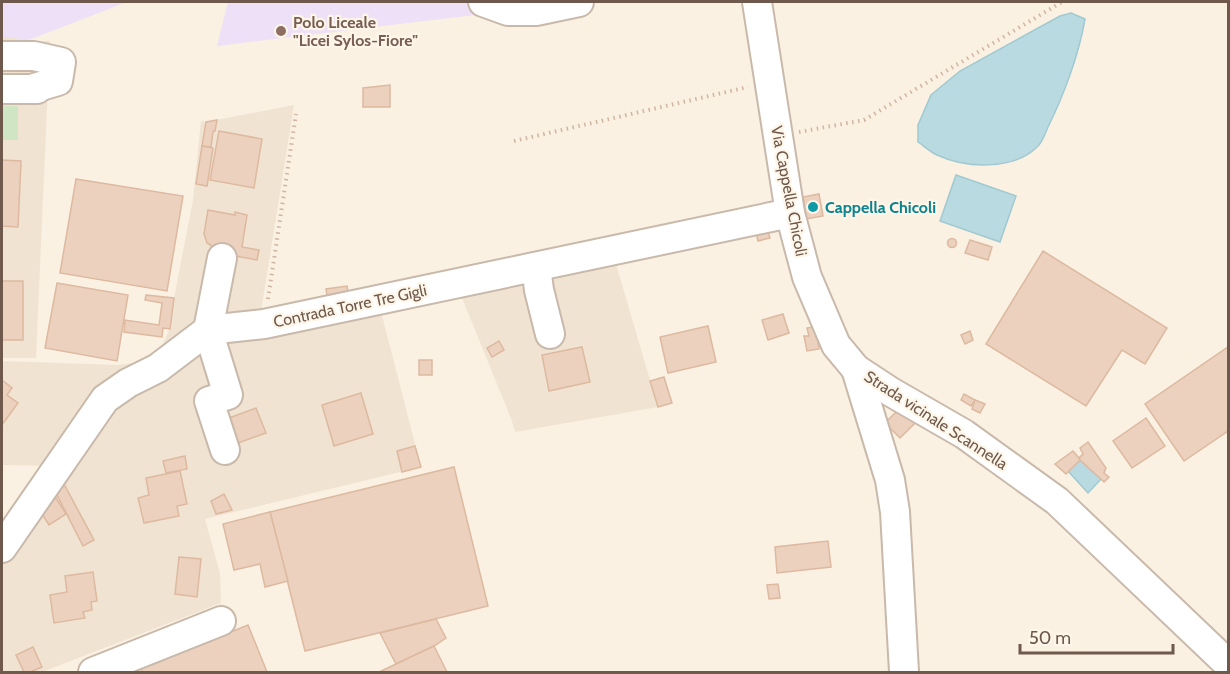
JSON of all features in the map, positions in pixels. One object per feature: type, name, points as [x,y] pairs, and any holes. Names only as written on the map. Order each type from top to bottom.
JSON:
[{"type":"street","points":[[483,2],[508,10],[536,11],[579,2]]},
{"type":"street","name":"Via Cappella Chicoli","points":[[757,2],[790,213],[807,277],[836,345],[856,369]]},
{"type":"street","points":[[2,56],[34,56],[62,62],[58,81],[34,89],[2,89]]},
{"type":"street","name":"Contrada Torre Tre Gigli","points":[[208,330],[264,324],[790,213]]},
{"type":"street","points":[[222,258],[208,330],[228,395],[209,401],[225,450]]},
{"type":"street","points":[[536,267],[550,334]]},
{"type":"street","points":[[2,548],[105,399],[128,383],[158,368],[208,330]]},
{"type":"street","points":[[856,369],[890,480],[895,512],[903,671]]},
{"type":"street","name":"Strada vicinale Scannella","points":[[856,369],[964,434],[1057,501],[1228,664]]},
{"type":"street","points":[[93,672],[221,621]]},
{"type":"path","points":[[778,136],[864,120],[1062,2]]},
{"type":"path","points":[[513,141],[770,82]]},
{"type":"path","points":[[264,324],[296,114]]},
{"type":"shaded area","points":[[2,2],[127,2],[26,41],[2,37]]},
{"type":"shaded area","name":"Polo Liceale \"Licei Sylos-Fiore\"","points":[[228,2],[483,2],[508,11],[217,46]]},
{"type":"shaded area","points":[[2,37],[26,41],[50,41],[36,358],[2,358]]},
{"type":"shaded area","points":[[294,105],[259,324],[378,300],[421,467],[205,519],[220,573],[221,603],[42,672],[2,672],[2,548],[57,466],[2,465],[2,361],[118,365],[156,360],[170,328],[193,200],[201,121],[206,122]]},
{"type":"shaded area","points":[[613,254],[658,407],[515,432],[460,293],[516,281],[529,292],[554,267]]},
{"type":"green space","points":[[2,106],[18,106],[18,140],[2,140]]},
{"type":"water","points":[[1071,13],[1085,19],[1079,46],[1060,102],[1037,147],[1027,155],[1002,164],[975,165],[937,155],[918,142],[918,125],[931,95],[960,71],[1060,16]]},
{"type":"water","points":[[956,175],[1016,196],[1000,242],[940,221]]},
{"type":"water","points":[[1080,460],[1101,479],[1088,493],[1068,471]]},
{"type":"building","points":[[390,85],[390,107],[363,107],[363,88]]},
{"type":"building","points":[[217,120],[211,147],[202,146],[206,122]]},
{"type":"building","points":[[219,131],[262,139],[254,188],[210,180]]},
{"type":"building","points":[[202,146],[213,148],[207,186],[196,184]]},
{"type":"building","points":[[2,160],[21,161],[18,227],[2,226]]},
{"type":"building","points":[[76,179],[183,196],[167,291],[60,273]]},
{"type":"building","name":"Cappella Chicoli","points":[[819,194],[823,216],[806,219],[803,197]]},
{"type":"building","points":[[208,210],[247,215],[242,247],[259,250],[257,260],[214,252],[215,248],[207,243],[204,234]]},
{"type":"building","points":[[767,229],[770,238],[758,241],[756,232]]},
{"type":"building","points":[[952,239],[956,243],[952,247],[948,243]]},
{"type":"building","points":[[970,240],[992,247],[988,260],[965,253]]},
{"type":"building","points":[[1043,251],[1167,328],[1145,364],[1122,350],[1086,406],[986,344]]},
{"type":"building","points":[[2,281],[23,281],[23,340],[2,340]]},
{"type":"building","points":[[57,283],[128,295],[117,361],[45,348]]},
{"type":"building","points":[[347,286],[349,298],[328,302],[326,289]]},
{"type":"building","points":[[146,295],[174,298],[170,329],[163,328],[162,337],[124,332],[125,320],[159,325],[162,303],[145,300]]},
{"type":"building","points":[[783,314],[789,333],[768,340],[762,320]]},
{"type":"building","points":[[708,326],[716,362],[668,373],[660,337]]},
{"type":"building","points":[[818,326],[821,341],[818,341],[819,349],[807,351],[804,336],[809,336],[807,328]]},
{"type":"building","points":[[970,331],[973,340],[965,344],[961,335]]},
{"type":"building","points":[[499,341],[504,350],[492,357],[487,348]]},
{"type":"building","points":[[582,347],[590,382],[549,391],[542,355]]},
{"type":"building","points":[[1228,347],[1228,431],[1184,461],[1145,404]]},
{"type":"building","points":[[419,360],[432,360],[432,375],[419,375]]},
{"type":"building","points":[[664,377],[672,403],[658,407],[650,381]]},
{"type":"building","points":[[2,380],[12,388],[7,395],[18,403],[2,425]]},
{"type":"building","points":[[361,393],[373,434],[334,446],[322,405]]},
{"type":"building","points":[[964,394],[975,400],[971,406],[961,400]]},
{"type":"building","points":[[975,400],[985,404],[980,413],[972,409]]},
{"type":"building","points":[[901,407],[919,419],[900,438],[885,423]]},
{"type":"building","points":[[256,408],[266,433],[238,443],[229,418]]},
{"type":"building","points":[[1146,418],[1165,446],[1132,468],[1113,441]]},
{"type":"building","points":[[1088,442],[1106,468],[1104,473],[1109,477],[1104,482],[1079,458],[1083,454],[1080,448]]},
{"type":"building","points":[[415,446],[421,467],[402,472],[397,451]]},
{"type":"building","points":[[1073,451],[1080,460],[1066,474],[1055,464]]},
{"type":"building","points":[[185,456],[187,469],[166,473],[163,461]]},
{"type":"building","points":[[454,467],[488,606],[305,651],[270,512]]},
{"type":"building","points":[[180,471],[187,504],[177,506],[179,516],[144,523],[138,498],[149,495],[146,478]]},
{"type":"building","points":[[64,484],[94,540],[83,546],[54,489]]},
{"type":"building","points":[[224,494],[232,510],[216,514],[211,501]]},
{"type":"building","points":[[56,498],[66,514],[49,525],[39,509]]},
{"type":"building","points":[[270,512],[288,581],[265,587],[260,564],[234,570],[223,524]]},
{"type":"building","points":[[828,541],[831,567],[777,573],[775,547]]},
{"type":"building","points":[[179,557],[201,559],[197,597],[175,594]]},
{"type":"building","points":[[93,572],[97,601],[91,602],[92,610],[83,612],[85,618],[54,623],[50,595],[67,592],[65,576]]},
{"type":"building","points":[[778,584],[780,598],[769,599],[767,585]]},
{"type":"building","points":[[436,619],[446,638],[396,664],[380,633]]},
{"type":"building","points":[[248,625],[267,672],[142,672],[141,668]]},
{"type":"building","points":[[434,646],[447,672],[379,672],[396,664]]},
{"type":"building","points":[[33,647],[42,667],[24,672],[16,655]]},
{"type":"place","name":"Polo Liceale \"Licei Sylos-Fiore\"","points":[[281,31]]},
{"type":"place","name":"Cappella Chicoli","points":[[813,207]]}]
